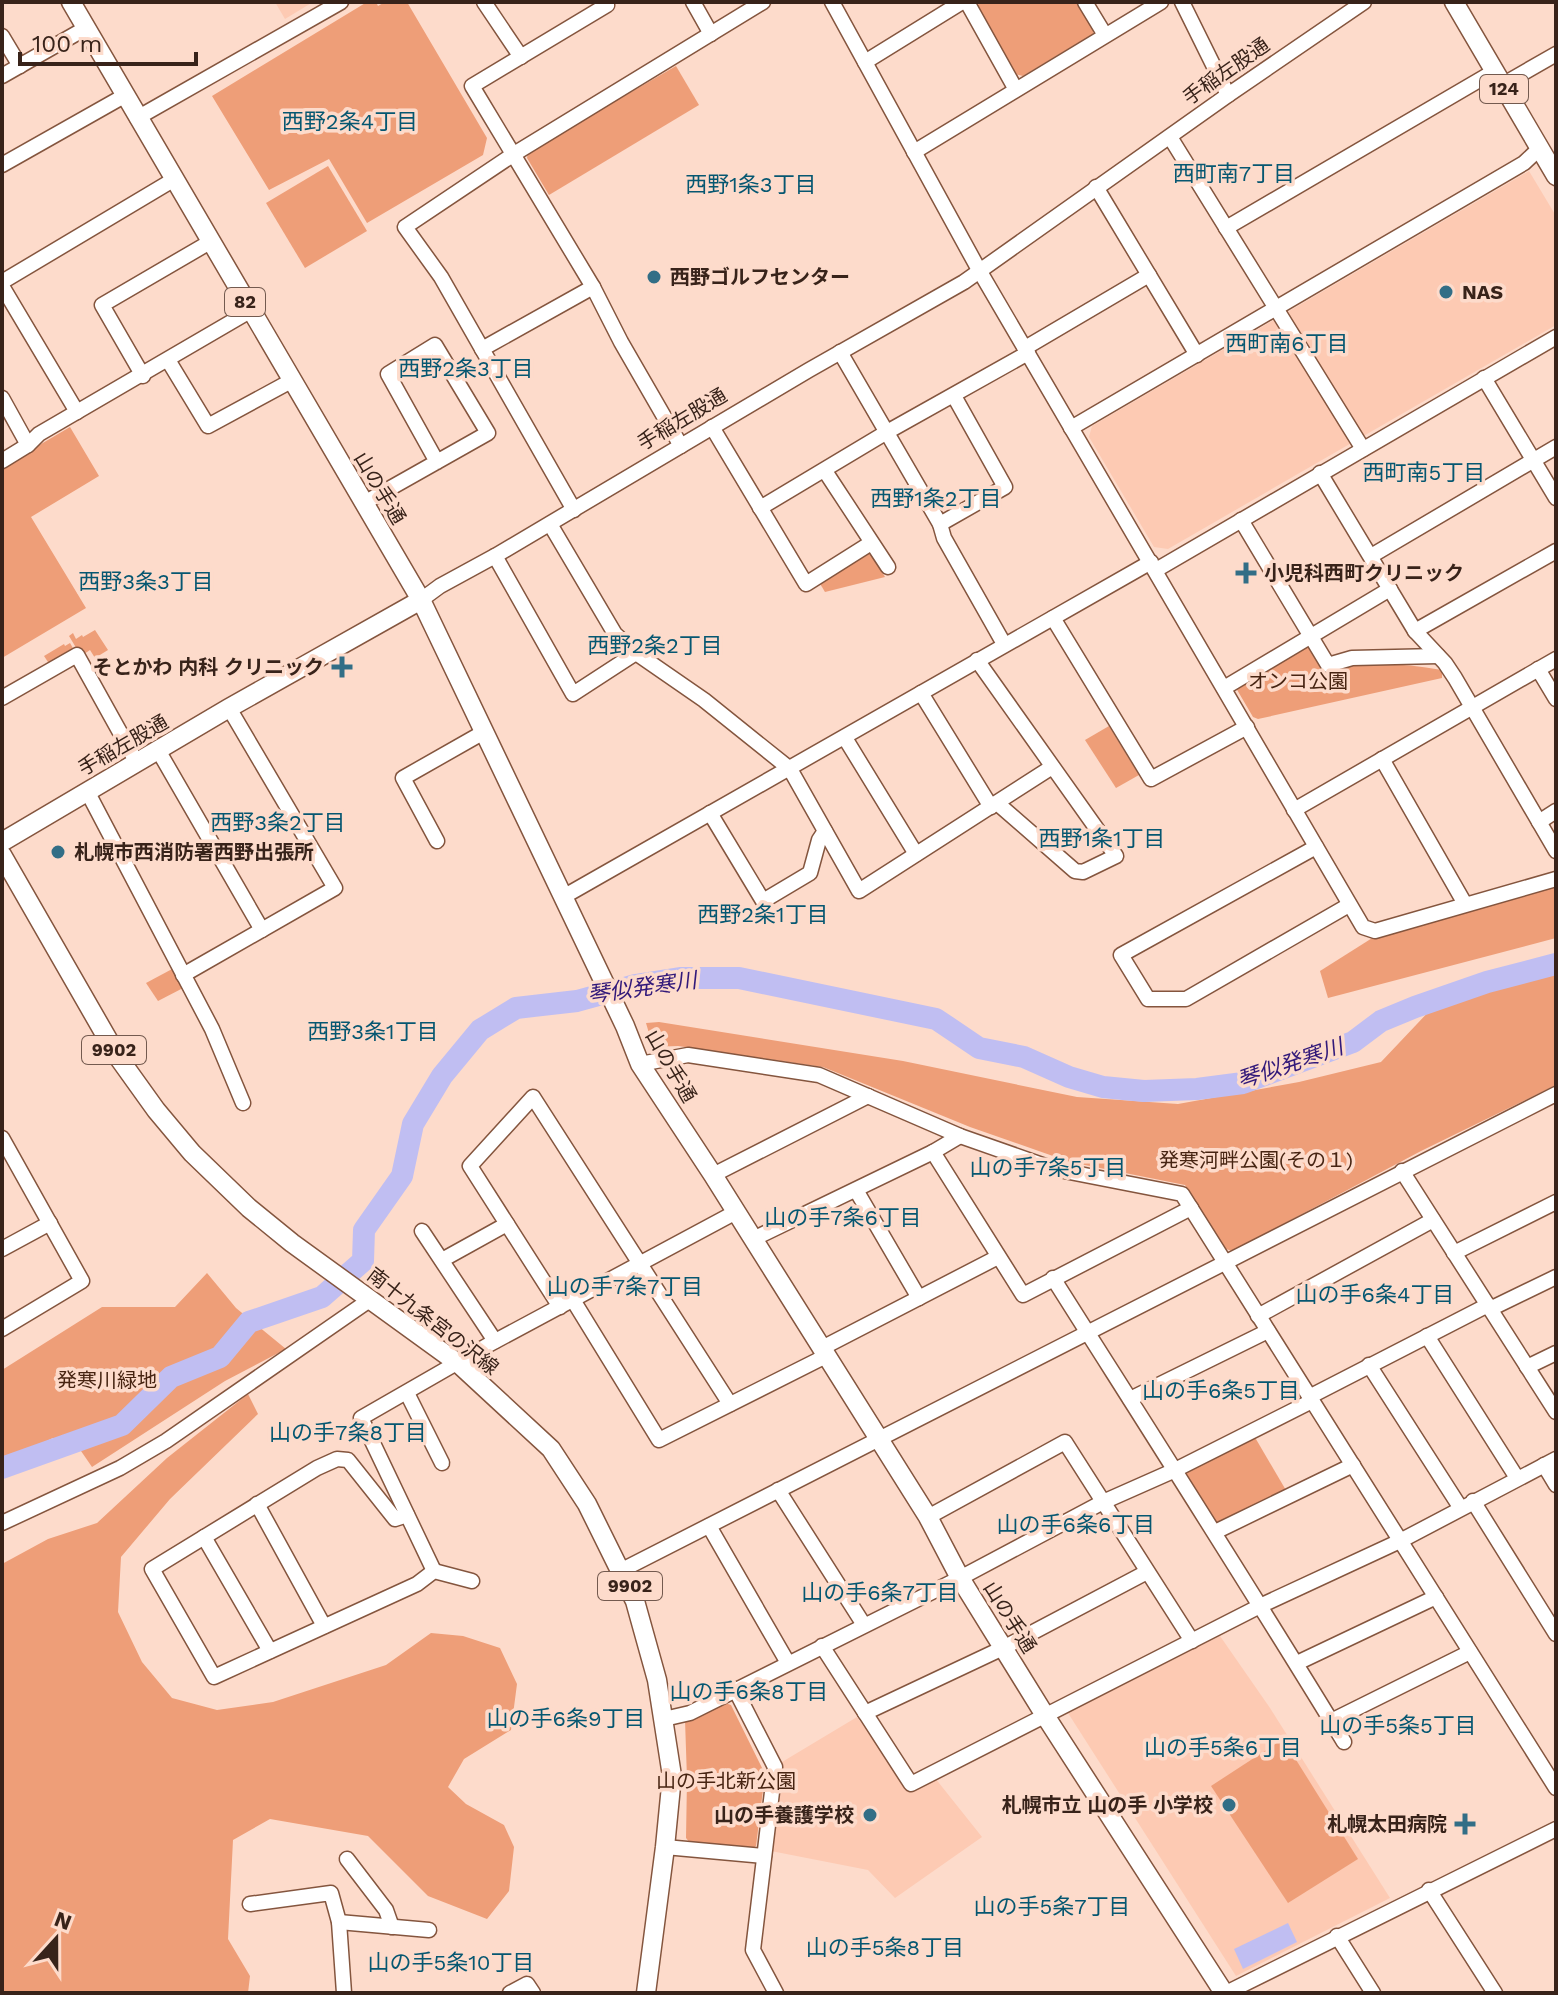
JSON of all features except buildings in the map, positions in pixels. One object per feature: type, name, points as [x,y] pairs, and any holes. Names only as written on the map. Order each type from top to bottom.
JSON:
[{"type":"main road","name":"山の手通","points":[[71,2],[421,600],[592,956],[640,1064],[928,1517],[960,1578],[1046,1717],[1225,1993]]},
{"type":"main road","name":"124","points":[[1454,2],[1556,176]]},
{"type":"main road","name":"手稲左股通","points":[[2,842],[229,708],[421,600]]},
{"type":"main road","name":"南十九条宮の沢線","points":[[2,855],[118,1057],[192,1153],[261,1218],[459,1364],[551,1449],[587,1504],[635,1601],[657,1680],[672,1776],[646,1993]]},
{"type":"street","points":[[137,118],[341,2]]},
{"type":"street","points":[[484,2],[521,57]]},
{"type":"street","points":[[606,2],[607,5],[472,86],[593,287],[681,446]]},
{"type":"street","points":[[693,2],[711,34]]},
{"type":"street","points":[[574,510],[441,277],[405,227],[514,154],[763,2]]},
{"type":"street","points":[[832,2],[979,270],[1363,927],[1375,931],[1556,879]]},
{"type":"street","points":[[865,62],[965,2],[1015,88]]},
{"type":"street","points":[[1085,2],[1105,35]]},
{"type":"street","points":[[914,152],[1161,2]]},
{"type":"street","points":[[1182,2],[1228,95]]},
{"type":"street","name":"手稲左股通","points":[[421,600],[979,270],[1364,2]]},
{"type":"street","points":[[2,76],[86,28]]},
{"type":"street","points":[[2,36],[20,66]]},
{"type":"street","points":[[1226,228],[1497,78],[1556,54]]},
{"type":"street","points":[[2,165],[124,96]]},
{"type":"street","points":[[1170,137],[1363,449]]},
{"type":"street","points":[[1071,428],[1524,163],[1540,148]]},
{"type":"street","points":[[77,412],[2,284],[173,180]]},
{"type":"street","points":[[1096,187],[1197,355]]},
{"type":"street","points":[[143,376],[102,305],[210,242]]},
{"type":"street","points":[[760,508],[954,396],[1149,275]]},
{"type":"street","points":[[482,349],[593,287]]},
{"type":"street","points":[[2,461],[28,445],[39,434],[250,311]]},
{"type":"street","points":[[563,897],[845,738],[1004,644],[1241,520],[1556,337]]},
{"type":"street","points":[[364,503],[437,462],[488,433],[435,345],[388,374],[437,462]]},
{"type":"street","points":[[840,352],[940,524],[944,538],[1004,644]]},
{"type":"street","points":[[168,360],[208,426],[291,381]]},
{"type":"street","points":[[1484,378],[1556,498]]},
{"type":"street","points":[[940,524],[1005,487],[954,396]]},
{"type":"street","points":[[2,398],[28,445]]},
{"type":"street","points":[[712,427],[806,584],[871,543]]},
{"type":"street","points":[[1371,556],[1556,447]]},
{"type":"street","points":[[825,471],[888,567]]},
{"type":"street","points":[[1320,473],[1415,631],[1438,656],[1471,708],[1556,851]]},
{"type":"street","points":[[1241,520],[1328,665],[1352,658],[1438,656]]},
{"type":"street","points":[[550,524],[615,634],[790,769],[859,891],[1052,767]]},
{"type":"street","points":[[1415,631],[1556,551]]},
{"type":"street","points":[[495,556],[573,694],[636,653]]},
{"type":"street","points":[[1224,688],[1390,589]]},
{"type":"street","points":[[1053,618],[1151,779],[1247,727]]},
{"type":"street","points":[[2,698],[77,655],[137,763]]},
{"type":"street","points":[[1294,810],[1556,659]]},
{"type":"street","points":[[921,693],[994,805],[1075,871],[1083,872],[1116,856],[977,660]]},
{"type":"street","points":[[1538,669],[1556,699]]},
{"type":"street","points":[[183,975],[335,888],[229,708]]},
{"type":"street","points":[[437,841],[403,778],[484,732]]},
{"type":"street","points":[[845,738],[916,854]]},
{"type":"street","points":[[158,750],[262,930]]},
{"type":"street","points":[[1382,759],[1465,904]]},
{"type":"street","points":[[87,791],[212,1029],[243,1103]]},
{"type":"street","points":[[1539,822],[1556,811]]},
{"type":"street","points":[[710,813],[763,901],[810,873],[819,840],[825,831]]},
{"type":"street","points":[[1316,847],[1121,955],[1148,999],[1186,999],[1349,905]]},
{"type":"street","points":[[640,1064],[688,1055],[819,1075],[960,1136],[1074,1174],[1182,1194],[1556,1788]]},
{"type":"street","points":[[622,1570],[1556,1094]]},
{"type":"street","points":[[713,1175],[868,1096]]},
{"type":"street","points":[[730,1404],[533,1097],[470,1166],[507,1224],[566,1303],[659,1440],[730,1404],[998,1257]]},
{"type":"street","points":[[753,1239],[960,1136]]},
{"type":"street","points":[[2,1138],[9,1165],[50,1223],[82,1281],[2,1329]]},
{"type":"street","points":[[933,1152],[1023,1295],[1191,1208]]},
{"type":"street","points":[[1402,1171],[1556,1412]]},
{"type":"street","points":[[856,1190],[919,1298]]},
{"type":"street","points":[[1454,1253],[1556,1202]]},
{"type":"street","points":[[472,1581],[434,1571],[361,1418],[495,1341],[736,1212]]},
{"type":"street","points":[[1258,1316],[1433,1220]]},
{"type":"street","points":[[2,1249],[50,1223]]},
{"type":"street","points":[[442,1260],[507,1224]]},
{"type":"street","points":[[422,1231],[495,1341]]},
{"type":"street","points":[[664,1719],[690,1713],[960,1578],[1103,1502],[1173,1471],[1369,1365],[1556,1277]]},
{"type":"street","points":[[1053,1278],[1173,1471],[1262,1605],[1344,1742]]},
{"type":"street","points":[[2,1523],[120,1468],[166,1441],[371,1299]]},
{"type":"street","points":[[1130,1399],[1268,1331]]},
{"type":"street","points":[[1427,1336],[1517,1478]]},
{"type":"street","points":[[1527,1367],[1556,1353]]},
{"type":"street","points":[[1369,1365],[1556,1634]]},
{"type":"street","points":[[407,1393],[442,1463]]},
{"type":"street","points":[[928,1517],[1065,1442],[1192,1641]]},
{"type":"street","points":[[407,1515],[395,1519],[348,1460],[337,1459],[317,1468],[152,1569],[214,1677],[417,1584],[434,1571]]},
{"type":"street","points":[[822,1646],[911,1784],[1262,1605],[1400,1541],[1550,1462],[1556,1485]]},
{"type":"street","points":[[1215,1532],[1353,1465]]},
{"type":"street","points":[[778,1490],[864,1625]]},
{"type":"street","points":[[257,1504],[324,1626]]},
{"type":"street","points":[[709,1526],[788,1663]]},
{"type":"street","points":[[204,1537],[270,1651]]},
{"type":"street","points":[[865,1713],[1003,1648],[1147,1572]]},
{"type":"street","points":[[1297,1663],[1436,1597]]},
{"type":"street","points":[[1331,1721],[1470,1652]]},
{"type":"street","points":[[735,1689],[775,1767],[753,1950],[776,1993]]},
{"type":"street","points":[[1225,1993],[1556,1829]]},
{"type":"street","points":[[665,1847],[764,1856]]},
{"type":"street","points":[[347,1859],[386,1910],[392,1927]]},
{"type":"street","points":[[1429,1890],[1495,1993]]},
{"type":"street","points":[[250,1904],[331,1893],[339,1922],[344,1993]]},
{"type":"street","points":[[339,1922],[429,1930]]},
{"type":"street","points":[[1337,1936],[1373,1993]]},
{"type":"street","points":[[510,1993],[527,1984],[533,1993]]},
{"type":"shaded area","points":[[275,2],[313,2],[285,19]]},
{"type":"shaded area","points":[[1529,171],[1556,216],[1556,325],[1168,549],[1154,547],[1089,437],[1092,426]]},
{"type":"shaded area","name":"札幌市立 山の手 小学校","points":[[1220,1636],[1270,1708],[1390,1898],[1236,1976],[1068,1713]]},
{"type":"shaded area","name":"山の手養護学校","points":[[857,1717],[910,1791],[935,1778],[982,1837],[895,1898],[868,1870],[771,1851],[782,1762]]},
{"type":"green space","points":[[367,2],[376,2],[378,6],[385,2],[407,2],[487,138],[483,155],[367,223],[329,159],[269,190],[212,96]]},
{"type":"green space","points":[[979,2],[1079,2],[1094,29],[1093,34],[1023,76],[1015,74],[977,9]]},
{"type":"green space","points":[[676,66],[699,105],[549,195],[527,158],[528,152]]},
{"type":"green space","points":[[328,166],[367,231],[305,268],[266,203]]},
{"type":"green space","points":[[70,427],[99,476],[31,517],[86,608],[2,658],[2,467]]},
{"type":"green space","points":[[869,552],[885,577],[825,592],[819,582]]},
{"type":"green space","points":[[95,630],[108,650],[95,658],[90,650],[81,656],[69,636],[73,633],[76,639]]},
{"type":"green space","points":[[70,643],[74,650],[50,665],[44,656]]},
{"type":"green space","name":"オンコ公園","points":[[1304,645],[1310,646],[1326,670],[1369,664],[1398,665],[1442,670],[1442,678],[1258,719],[1253,717],[1236,688]]},
{"type":"green space","points":[[1109,726],[1139,775],[1116,788],[1085,740]]},
{"type":"green space","points":[[1556,886],[1556,938],[1328,998],[1320,971],[1377,935]]},
{"type":"green space","points":[[174,968],[185,987],[158,1001],[146,983]]},
{"type":"green space","name":"発寒河畔公園(その１)","points":[[1556,973],[1556,1085],[1421,1151],[1232,1251],[1226,1249],[1185,1185],[1070,1162],[970,1127],[823,1067],[678,1046],[653,1047],[646,1023],[659,1022],[903,1061],[1077,1097],[1178,1104],[1299,1082],[1381,1062],[1434,1006]]},
{"type":"green space","name":"発寒川緑地","points":[[207,1273],[236,1308],[286,1349],[225,1381],[92,1467],[81,1451],[53,1438],[2,1462],[2,1370],[102,1307],[175,1307]]},
{"type":"green space","points":[[248,1394],[258,1414],[170,1499],[121,1557],[118,1612],[142,1662],[172,1698],[217,1710],[273,1702],[386,1665],[431,1633],[463,1636],[500,1648],[517,1684],[511,1730],[464,1759],[448,1787],[466,1804],[504,1825],[514,1847],[509,1891],[487,1919],[428,1896],[368,1836],[270,1819],[233,1840],[228,1939],[250,1976],[248,1993],[2,1993],[2,1564],[48,1539],[97,1523],[167,1458]]},
{"type":"green space","points":[[1253,1434],[1287,1492],[1218,1526],[1182,1474]]},
{"type":"green space","name":"山の手北新公園","points":[[722,1702],[731,1705],[765,1774],[756,1846],[752,1849],[690,1843],[686,1838],[685,1720]]},
{"type":"green space","points":[[1283,1739],[1358,1859],[1288,1903],[1211,1786]]},
{"type":"water","points":[[1288,1923],[1297,1942],[1243,1969],[1234,1949]]},
{"type":"waterway","name":"琴似発寒川","points":[[2,1468],[122,1425],[171,1377],[220,1357],[249,1322],[322,1297],[363,1261],[364,1230],[402,1176],[413,1124],[442,1076],[480,1030],[516,1008],[577,1001],[635,985],[680,978],[739,978],[936,1019],[979,1048],[1024,1057],[1069,1077],[1103,1087],[1144,1091],[1197,1089],[1243,1083],[1353,1042],[1381,1021],[1415,1007],[1487,982],[1556,964]]},
{"type":"place","name":"西野ゴルフセンター","points":[[654,277]]},
{"type":"place","name":"NAS","points":[[1446,292]]},
{"type":"place","name":"小児科西町クリニック","points":[[1246,573]]},
{"type":"place","name":"そとかわ 内科 クリニック","points":[[342,667]]},
{"type":"place","name":"札幌市西消防署西野出張所","points":[[58,852]]},
{"type":"place","name":"札幌市立 山の手 小学校","points":[[1229,1805]]},
{"type":"place","name":"山の手養護学校","points":[[870,1815]]},
{"type":"place","name":"札幌太田病院","points":[[1465,1824]]},
{"type":"district","name":"西野2条4丁目","points":[[350,121]]},
{"type":"district","name":"西町南7丁目","points":[[1234,173]]},
{"type":"district","name":"西野1条3丁目","points":[[751,184]]},
{"type":"district","name":"西町南6丁目","points":[[1287,343]]},
{"type":"district","name":"西野2条3丁目","points":[[466,368]]},
{"type":"district","name":"西町南5丁目","points":[[1424,472]]},
{"type":"district","name":"西野1条2丁目","points":[[936,498]]},
{"type":"district","name":"西野3条3丁目","points":[[146,581]]},
{"type":"district","name":"西野2条2丁目","points":[[655,645]]},
{"type":"district","name":"西野3条2丁目","points":[[278,822]]},
{"type":"district","name":"西野1条1丁目","points":[[1102,838]]},
{"type":"district","name":"西野2条1丁目","points":[[763,914]]},
{"type":"district","name":"西野3条1丁目","points":[[373,1031]]},
{"type":"district","name":"山の手7条5丁目","points":[[1048,1167]]},
{"type":"district","name":"山の手7条6丁目","points":[[843,1217]]},
{"type":"district","name":"山の手7条7丁目","points":[[625,1286]]},
{"type":"district","name":"山の手6条4丁目","points":[[1375,1294]]},
{"type":"district","name":"山の手6条5丁目","points":[[1221,1390]]},
{"type":"district","name":"山の手7条8丁目","points":[[348,1432]]},
{"type":"district","name":"山の手6条6丁目","points":[[1076,1524]]},
{"type":"district","name":"山の手6条7丁目","points":[[880,1592]]},
{"type":"district","name":"山の手6条8丁目","points":[[749,1691]]},
{"type":"district","name":"山の手6条9丁目","points":[[566,1718]]},
{"type":"district","name":"山の手5条5丁目","points":[[1398,1725]]},
{"type":"district","name":"山の手5条6丁目","points":[[1223,1747]]},
{"type":"district","name":"山の手5条7丁目","points":[[1052,1906]]},
{"type":"district","name":"山の手5条8丁目","points":[[885,1947]]},
{"type":"district","name":"山の手5条10丁目","points":[[451,1962]]}]
